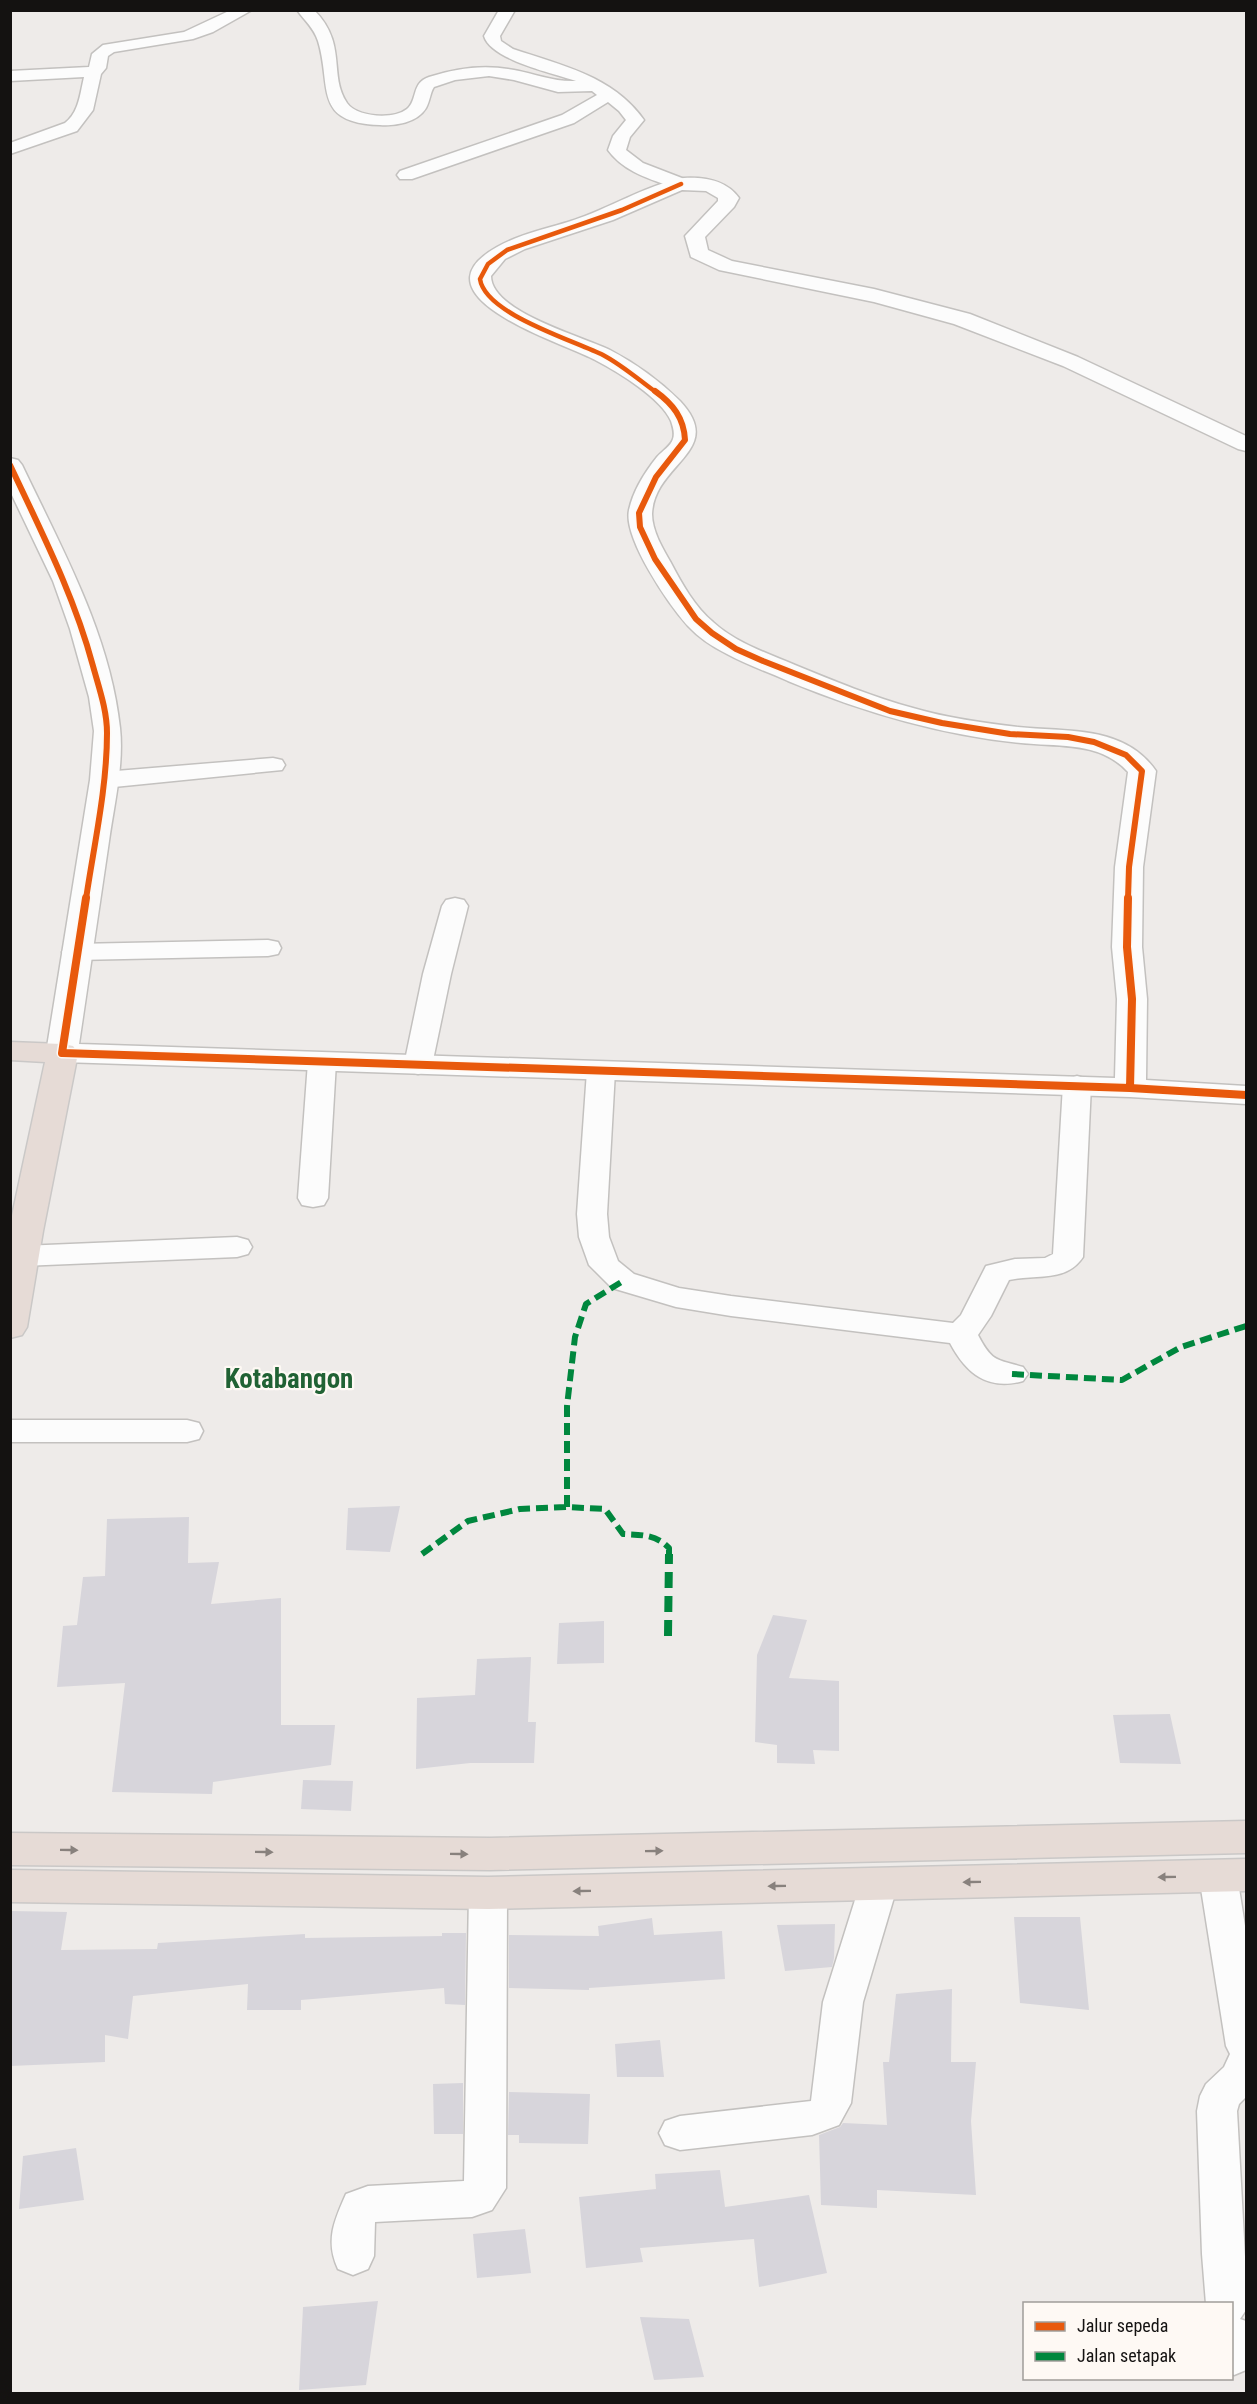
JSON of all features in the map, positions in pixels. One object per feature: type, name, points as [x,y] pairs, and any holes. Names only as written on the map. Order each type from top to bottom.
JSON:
[{"type":"highway","points":[[10,1051],[62,1053],[10,1327]]},
{"type":"highway","points":[[10,1849],[490,1854],[1246,1837]]},
{"type":"highway","points":[[10,1886],[488,1893],[1232,1876]]},
{"type":"street","points":[[10,76],[93,72],[99,68],[100,54],[109,48],[187,36],[207,29],[244,10]]},
{"type":"street","points":[[305,10],[321,26],[327,37],[330,48],[330,76],[335,96],[345,114],[354,118],[376,120],[406,116],[419,106],[428,83],[464,73],[502,72],[564,87],[604,91]]},
{"type":"street","points":[[507,10],[492,36],[497,47],[588,80],[625,106],[635,120],[622,136],[617,150],[627,162],[681,184],[712,186],[727,194],[729,198],[727,203],[695,237],[698,253],[726,266],[907,303],[960,318],[1062,356],[1246,444]]},
{"type":"street","points":[[10,149],[71,127],[78,122],[85,105],[93,72]]},
{"type":"street","points":[[406,175],[568,119],[597,100],[604,91]]},
{"type":"street","points":[[681,184],[622,210],[497,255],[482,270],[480,276],[483,290],[493,303],[504,310],[605,356],[659,394],[679,415],[684,425],[685,440],[656,477],[639,513],[640,527],[656,559],[696,619],[712,633],[736,649],[763,661],[890,711],[942,723],[1010,734],[1082,739],[1117,749],[1134,760],[1142,771],[1129,867],[1127,947],[1132,999],[1130,1088]]},
{"type":"street","points":[[10,465],[19,501],[65,581],[83,629],[102,697],[107,731],[104,780],[62,1053],[1077,1085],[1246,1095]]},
{"type":"street","points":[[104,780],[273,765]]},
{"type":"street","points":[[418,1065],[437,974],[455,906]]},
{"type":"street","points":[[76,952],[268,948]]},
{"type":"street","points":[[313,1197],[322,1062]]},
{"type":"street","points":[[601,1071],[592,1214],[594,1237],[604,1265],[624,1281],[676,1297],[731,1306],[901,1328],[960,1332],[968,1329],[975,1319],[983,1298],[997,1273],[1015,1268],[1052,1267],[1061,1264],[1068,1257],[1077,1085]]},
{"type":"street","points":[[22,1256],[237,1247]]},
{"type":"street","points":[[960,1332],[975,1360],[985,1370],[1012,1374]]},
{"type":"street","points":[[10,1431],[187,1431]]},
{"type":"street","points":[[1232,1876],[1246,2046]]},
{"type":"street","points":[[680,2133],[812,2118],[825,2113],[831,2103],[843,2001],[879,1884]]},
{"type":"street","points":[[353,2256],[352,2224],[361,2207],[368,2204],[472,2199],[481,2194],[485,2188],[488,1893]]},
{"type":"street","points":[[1228,2302],[1223,2254],[1217,2111],[1220,2096],[1242,2076],[1246,2062]]},
{"type":"building","points":[[400,1506],[390,1552],[346,1550],[348,1508]]},
{"type":"building","points":[[189,1517],[188,1563],[219,1562],[211,1604],[281,1598],[281,1725],[335,1725],[331,1765],[213,1782],[212,1794],[112,1792],[125,1683],[57,1687],[63,1626],[77,1625],[83,1577],[105,1576],[107,1519]]},
{"type":"building","points":[[773,1615],[807,1620],[789,1678],[839,1681],[839,1751],[813,1750],[815,1764],[777,1763],[777,1745],[755,1742],[757,1655]]},
{"type":"building","points":[[604,1621],[604,1663],[557,1664],[559,1623]]},
{"type":"building","points":[[531,1657],[528,1722],[536,1722],[534,1763],[470,1763],[416,1769],[417,1698],[475,1695],[477,1659]]},
{"type":"building","points":[[1170,1714],[1181,1764],[1120,1763],[1113,1715]]},
{"type":"building","points":[[303,1780],[353,1781],[351,1811],[301,1809]]},
{"type":"building","points":[[10,1911],[67,1912],[61,1950],[157,1949],[158,1943],[305,1934],[305,1938],[442,1936],[442,1933],[466,1933],[465,2005],[445,2004],[444,1988],[301,2000],[301,2010],[247,2010],[248,1984],[133,1996],[128,2039],[105,2035],[105,2062],[10,2066]]},
{"type":"building","points":[[1014,1917],[1080,1917],[1089,2010],[1020,2003]]},
{"type":"building","points":[[652,1918],[654,1935],[722,1931],[725,1979],[589,1988],[589,1990],[509,1988],[509,1935],[599,1936],[598,1926]]},
{"type":"building","points":[[835,1924],[832,1967],[785,1971],[777,1925]]},
{"type":"building","points":[[952,1989],[951,2062],[976,2062],[971,2121],[976,2195],[877,2190],[877,2208],[821,2205],[819,2135],[840,2127],[843,2123],[887,2125],[883,2062],[889,2062],[896,1994]]},
{"type":"building","points":[[660,2040],[664,2077],[617,2077],[615,2044]]},
{"type":"building","points":[[463,2083],[463,2134],[434,2134],[433,2084]]},
{"type":"building","points":[[509,2092],[590,2094],[588,2144],[519,2143],[519,2135],[508,2135]]},
{"type":"building","points":[[76,2148],[84,2200],[19,2209],[23,2156]]},
{"type":"building","points":[[720,2170],[725,2207],[809,2195],[827,2273],[759,2287],[754,2239],[640,2248],[643,2262],[586,2268],[579,2197],[656,2189],[655,2174]]},
{"type":"building","points":[[525,2229],[531,2273],[477,2278],[473,2234]]},
{"type":"building","points":[[378,2301],[366,2385],[299,2390],[303,2307]]},
{"type":"building","points":[[640,2317],[689,2319],[704,2377],[654,2380]]},
{"type":"marked path","points":[[567,1507],[567,1406],[575,1337],[586,1304],[623,1281]]},
{"type":"marked path","points":[[1012,1374],[1122,1380],[1181,1347],[1246,1326]]},
{"type":"marked path","points":[[422,1554],[468,1521],[520,1509],[567,1507],[605,1509],[623,1534],[654,1537],[669,1548],[668,1636]]},
{"type":"cycle path","points":[[681,184],[622,210],[507,250],[496,257],[483,271],[480,279],[481,287],[485,294],[504,310],[605,356],[659,394],[679,415],[684,425],[685,440],[656,477],[639,513],[640,527],[655,559],[696,619],[712,633],[736,649],[763,661],[890,711],[942,723],[1010,734],[1068,737],[1094,742],[1126,755],[1142,771],[1129,867],[1127,947],[1132,999],[1130,1088],[1246,1095]]},
{"type":"cycle path","points":[[10,465],[65,581],[83,629],[102,697],[107,731],[104,780],[62,1053],[1130,1088]]},
{"type":"district","name":"Kotabangon","points":[[289,1379]]}]
